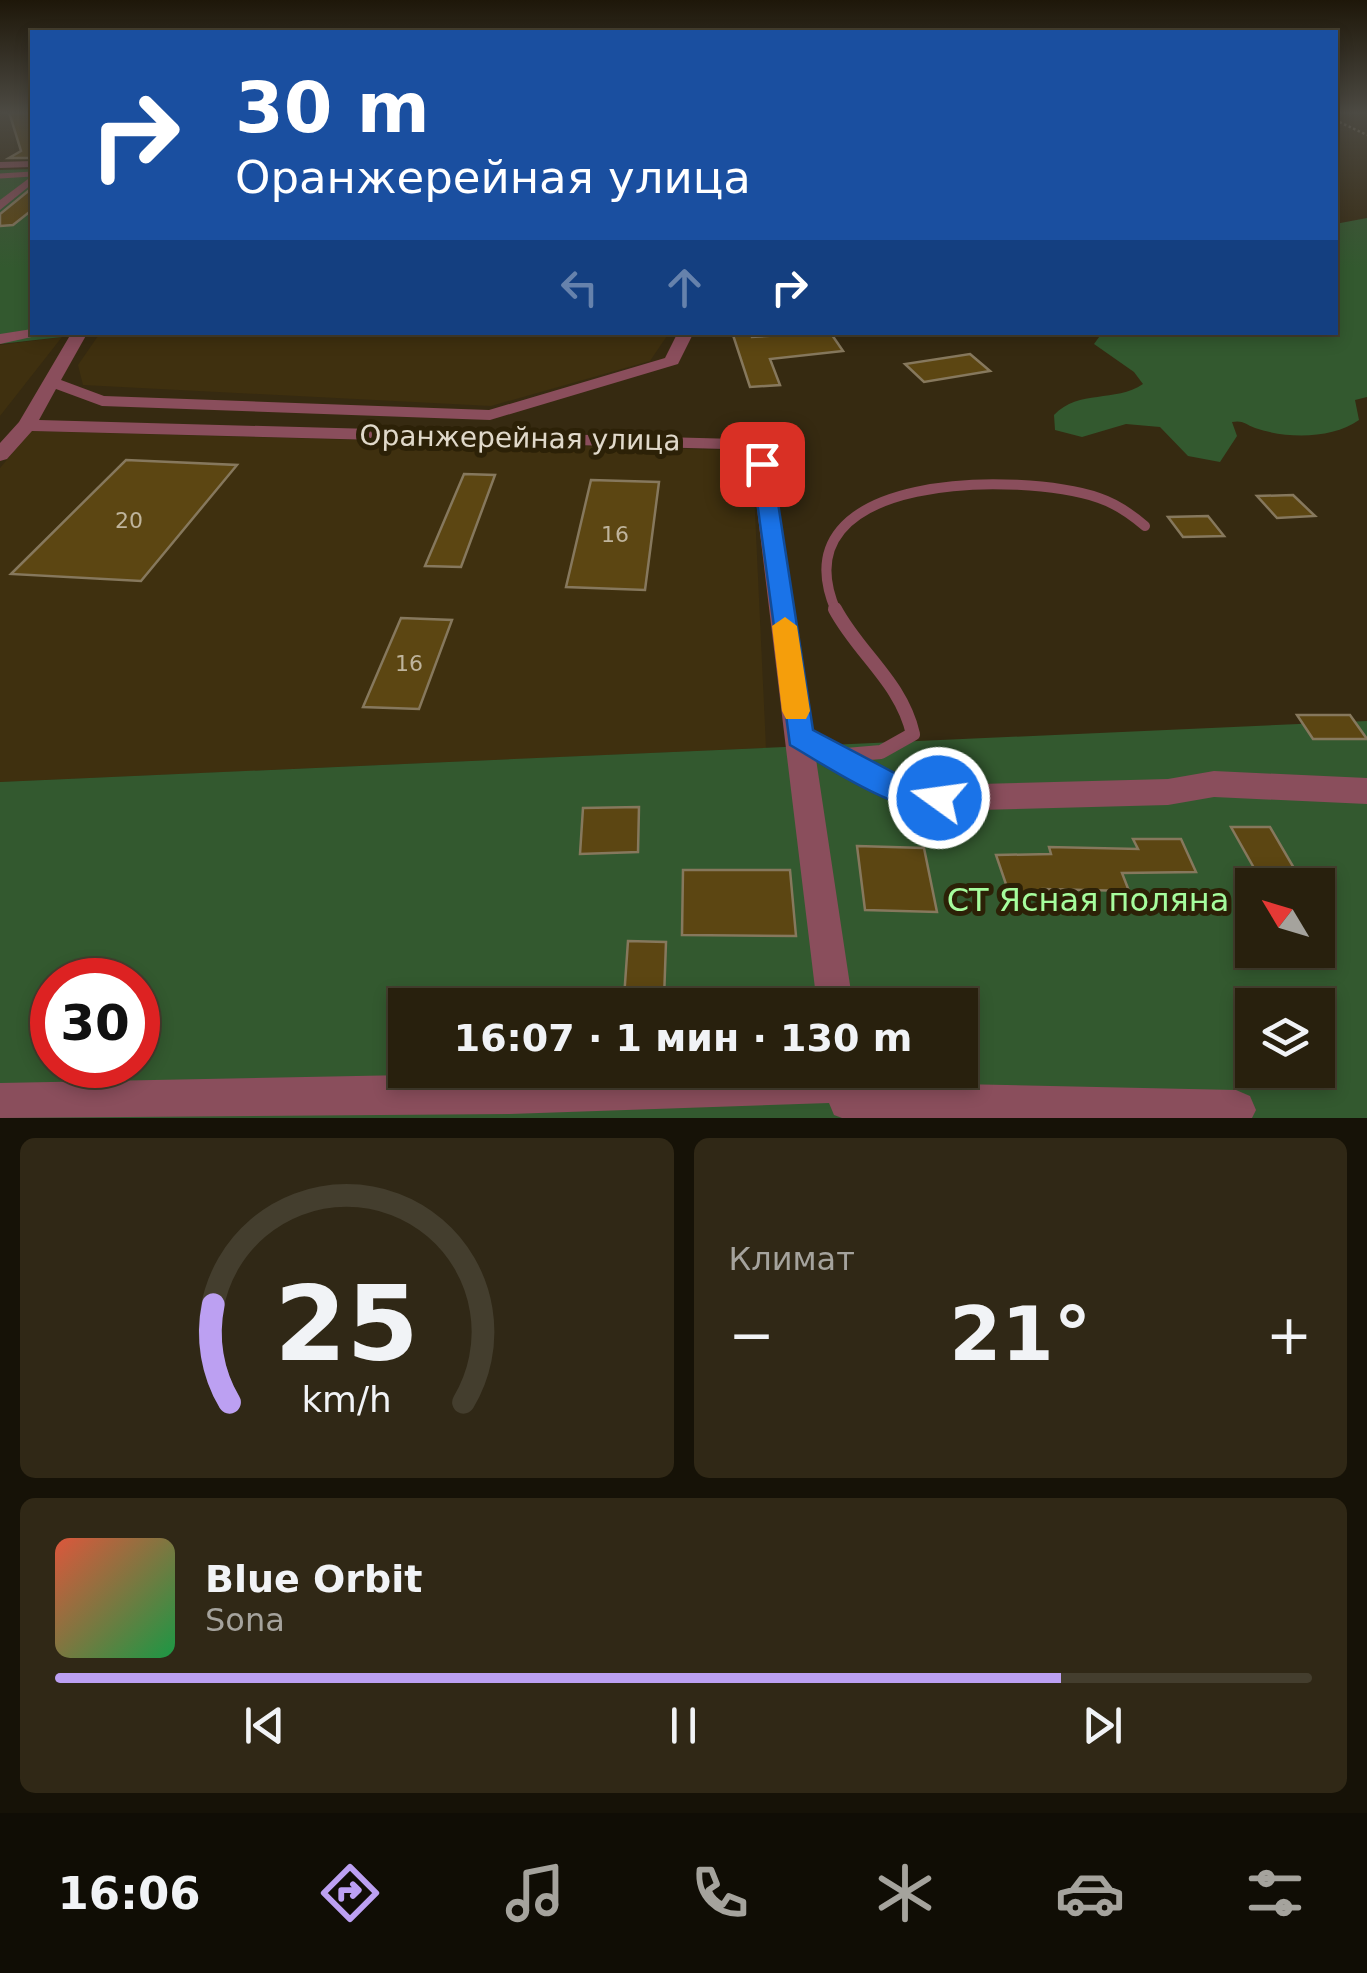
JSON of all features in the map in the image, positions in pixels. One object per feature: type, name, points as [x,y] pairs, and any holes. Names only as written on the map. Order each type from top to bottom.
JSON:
[{"type":"street","points":[[0,165],[26,164]]},
{"type":"street","points":[[0,206],[30,179]]},
{"type":"street","points":[[0,339],[30,335]]},
{"type":"street","points":[[0,455],[27,425],[78,335]]},
{"type":"street","points":[[52,382],[102,401],[490,415],[672,362],[685,335]]},
{"type":"street","name":"Оранжерейная улица","points":[[27,425],[730,443],[762,464],[833,988]]},
{"type":"street","points":[[800,737],[902,791],[939,798],[1168,792],[1214,784],[1367,792]]},
{"type":"street","points":[[0,1103],[847,1093],[1236,1110]]},
{"type":"lane","points":[[0,176],[30,177]]},
{"type":"lane","points":[[842,756],[881,752],[914,734],[912,712],[902,694],[850,638],[836,614],[828,564],[834,542],[855,516],[915,490],[1034,490],[1102,496],[1134,514],[1145,526]]},
{"type":"shaded area","points":[[98,335],[668,335],[650,361],[491,406],[83,385],[78,365]]},
{"type":"shaded area","points":[[62,337],[0,416],[0,345]]},
{"type":"shaded area","points":[[31,431],[723,450],[753,470],[766,748],[0,782],[0,468]]},
{"type":"green space","points":[[30,169],[30,335],[62,337],[0,344],[0,170]]},
{"type":"green space","points":[[1367,218],[1367,397],[1355,400],[1359,420],[1336,431],[1309,435],[1281,434],[1232,422],[1237,436],[1220,462],[1188,456],[1160,427],[1126,424],[1082,437],[1055,430],[1054,415],[1064,407],[1143,384],[1134,372],[1094,344],[1101,335],[1338,335],[1338,223]]},
{"type":"green space","name":"СТ Ясная поляна","points":[[1367,721],[1367,1118],[0,1118],[0,782]]},
{"type":"building","points":[[30,190],[30,212],[13,225],[0,226],[0,214]]},
{"type":"building","points":[[733,335],[832,335],[843,351],[770,359],[780,385],[750,387]]},
{"type":"building","points":[[970,354],[990,371],[924,382],[905,364]]},
{"type":"building","points":[[126,460],[237,465],[141,581],[11,574]]},
{"type":"building","points":[[464,474],[495,475],[461,567],[425,566]]},
{"type":"building","points":[[591,480],[659,482],[645,590],[566,587]]},
{"type":"building","points":[[1293,495],[1315,516],[1277,518],[1257,496]]},
{"type":"building","points":[[1208,516],[1224,536],[1183,537],[1168,517]]},
{"type":"building","points":[[401,618],[452,620],[419,709],[363,707]]},
{"type":"building","points":[[1297,715],[1350,715],[1367,739],[1313,739]]},
{"type":"building","points":[[639,807],[638,852],[580,854],[583,808]]},
{"type":"building","points":[[1231,827],[1270,827],[1294,868],[1254,868]]},
{"type":"building","points":[[1133,839],[1181,839],[1196,872],[1122,873],[1129,891],[1043,889],[1045,895],[1010,896],[996,855],[1051,854],[1049,847],[1138,849]]},
{"type":"building","points":[[857,846],[924,848],[937,912],[865,910]]},
{"type":"building","points":[[683,870],[790,870],[796,936],[682,935]]},
{"type":"building","points":[[628,941],[666,942],[664,988],[625,988]]},
{"type":"slow traffic","points":[[785,626],[796,711]]},
{"type":"route","points":[[762,464],[800,737],[902,791],[939,798]]}]
